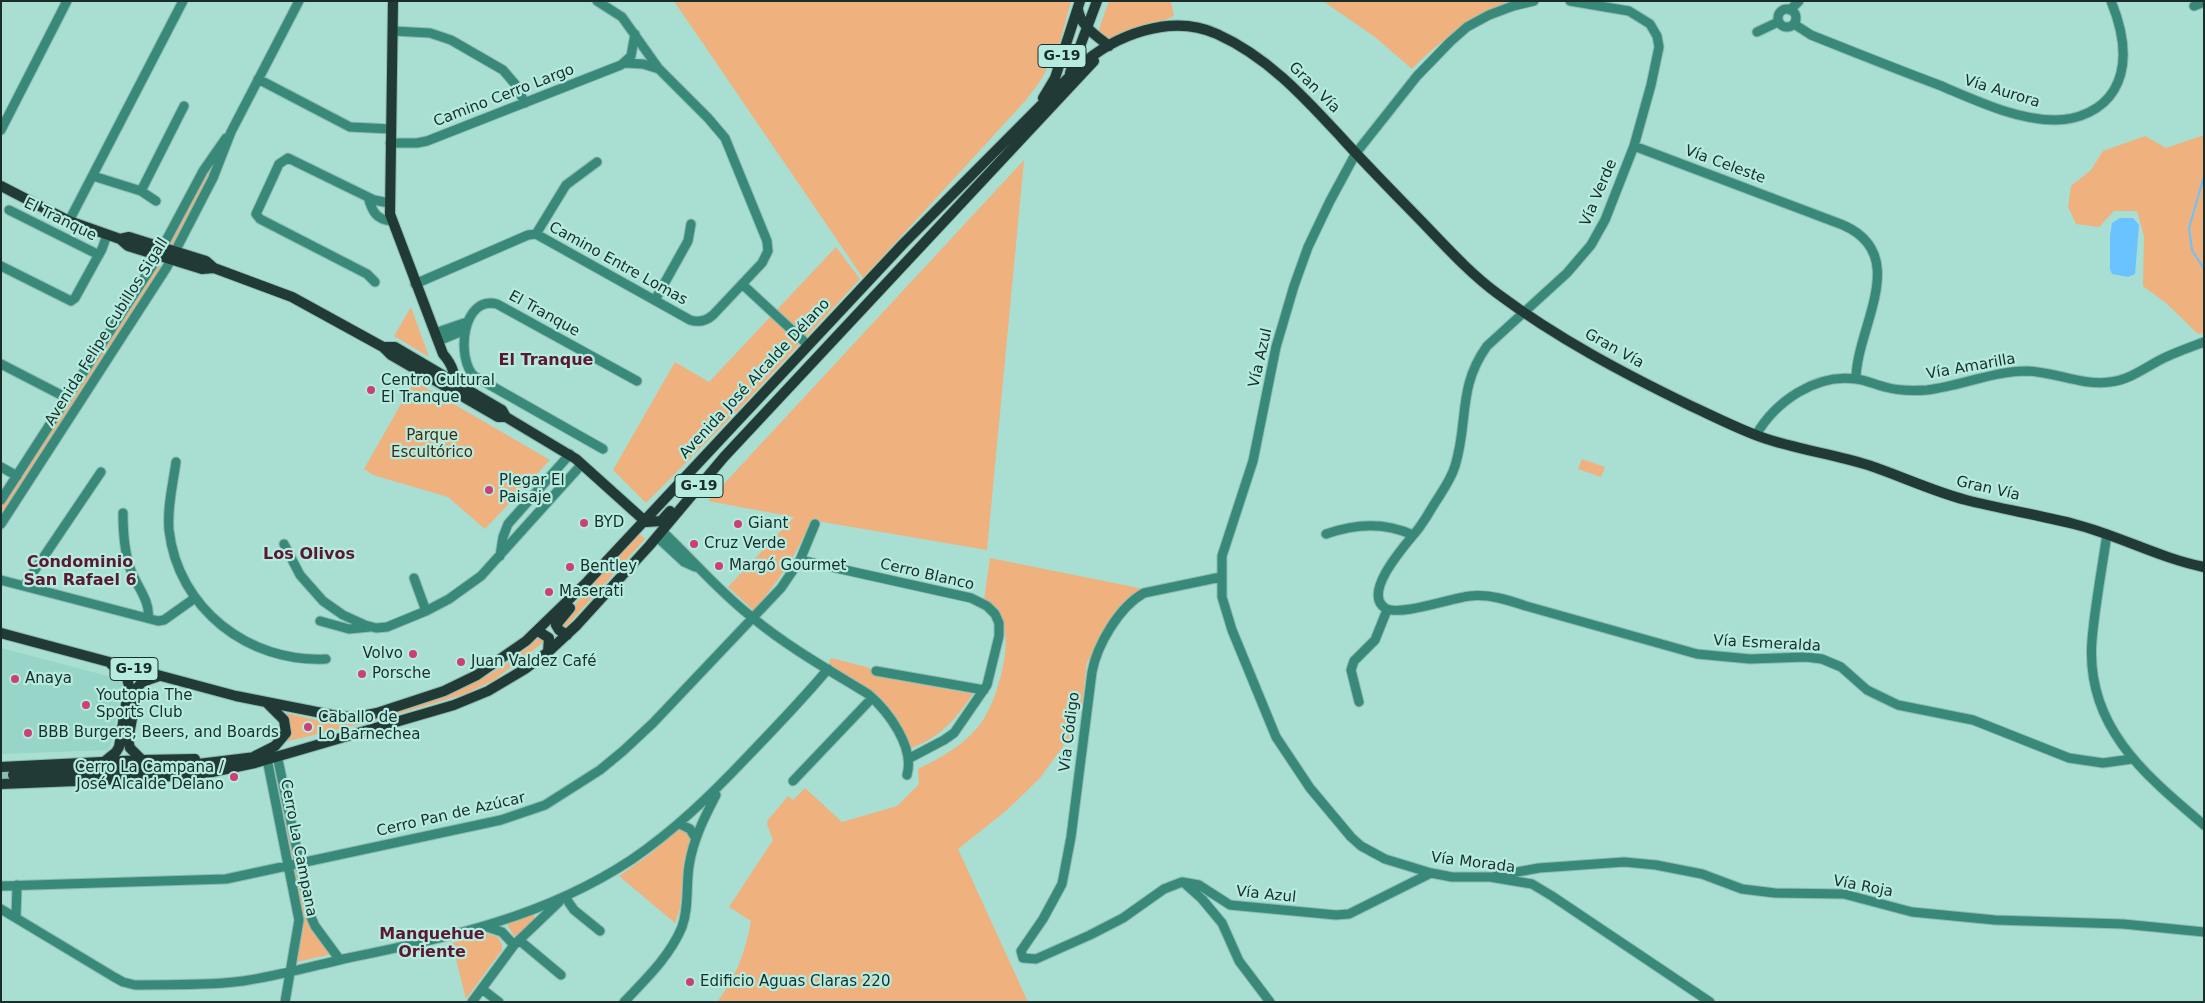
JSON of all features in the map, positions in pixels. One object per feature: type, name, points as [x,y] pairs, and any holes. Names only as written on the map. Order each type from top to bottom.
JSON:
[{"type":"main road","points":[[393,1],[389,203],[392,221],[439,345],[441,358],[450,384]]},
{"type":"main road","name":"G-19","points":[[1050,108],[1068,78],[1097,1]]},
{"type":"main road","points":[[1079,5],[1081,20],[1106,48]]},
{"type":"main road","name":"G-19","points":[[1038,107],[1055,78],[1079,5]]},
{"type":"main road","name":"Gran Vía","points":[[1038,107],[1057,91],[1094,53],[1147,30],[1166,26],[1191,26],[1218,34],[1259,59],[1288,81],[1478,278],[1524,312],[1617,369],[1756,435],[1863,464],[1951,496],[2054,519],[2107,534],[2204,567]]},
{"type":"main road","name":"Gran Vía","points":[[1050,108],[1068,91],[1106,48]]},
{"type":"main road","name":"Avenida José Alcalde Délano","points":[[1,633],[267,704],[337,716],[356,717],[377,713],[444,691],[470,679],[504,659],[538,631],[587,582],[903,244],[1038,107]]},
{"type":"main road","name":"Avenida José Alcalde Délano","points":[[1,784],[151,778],[190,775],[233,768],[465,701],[500,685],[548,652],[567,635],[660,534],[709,474],[1050,108]]},
{"type":"main road","points":[[1,186],[69,221],[120,239],[129,237],[174,255],[206,261],[214,268],[292,297],[383,347],[392,355],[450,384]]},
{"type":"main road","points":[[426,366],[434,364],[439,345]]},
{"type":"main road","points":[[383,347],[395,347],[426,366],[498,417],[506,417],[570,454],[643,520],[650,523],[661,521],[686,494],[709,474]]},
{"type":"main road","points":[[567,635],[558,630],[557,623],[588,588],[587,582]]},
{"type":"main road","points":[[538,631],[549,638],[548,652]]},
{"type":"main road","points":[[105,761],[119,747],[129,686],[127,678],[108,662]]},
{"type":"main road","points":[[142,760],[130,748],[128,740],[136,691],[142,682],[160,676]]},
{"type":"main road","points":[[255,756],[275,746],[286,733],[284,720],[267,704]]},
{"type":"main road","name":"Avenida José Alcalde Délano","points":[[13,775],[157,769],[255,756],[277,755]]},
{"type":"main road","points":[[1,767],[142,760],[225,761]]},
{"type":"street","points":[[1,130],[68,1]]},
{"type":"street","points":[[69,221],[183,1]]},
{"type":"street","points":[[231,132],[299,1]]},
{"type":"street","name":"Camino Entre Lomas","points":[[415,284],[528,235],[536,234],[690,320],[703,321],[713,315],[766,256],[768,246],[764,232],[725,138],[708,118],[659,69],[636,34],[622,17],[597,1]]},
{"type":"street","points":[[1356,153],[1417,76],[1457,35],[1489,15],[1534,1]]},
{"type":"street","points":[[1570,1],[1629,11],[1650,24],[1656,36],[1659,47],[1655,68],[1634,146]]},
{"type":"street","points":[[1790,10],[1799,1]]},
{"type":"street","name":"Vía Aurora","points":[[1794,24],[1811,35],[1981,102],[2027,116],[2064,119],[2079,116],[2098,106],[2113,91],[2119,79],[2123,57],[2122,41],[2111,1]]},
{"type":"street","points":[[2194,6],[2204,2]]},
{"type":"street","points":[[1784,9],[1790,10],[1796,16],[1794,24],[1790,27],[1784,28],[1778,22],[1780,12],[1784,9]]},
{"type":"street","points":[[1758,32],[1778,22]]},
{"type":"street","points":[[393,31],[437,34],[465,48],[503,70],[515,84],[526,103]]},
{"type":"street","points":[[625,63],[632,52],[636,34]]},
{"type":"street","name":"Camino Cerro Largo","points":[[390,143],[423,142],[625,63],[643,64],[659,69]]},
{"type":"street","points":[[258,79],[350,127],[391,130]]},
{"type":"street","points":[[141,191],[184,106]]},
{"type":"street","name":"Avenida Felipe Cubillos Sigall","points":[[1,500],[161,251],[208,162],[231,132]]},
{"type":"street","name":"Avenida Felipe Cubillos Sigall","points":[[1,524],[174,255],[216,171],[231,132]]},
{"type":"street","name":"Vía Verde","points":[[1524,312],[1567,273],[1591,244],[1605,220],[1634,146]]},
{"type":"street","name":"Vía Celeste","points":[[1634,146],[1843,224],[1862,236],[1874,255],[1878,276],[1872,311],[1856,367],[1856,379]]},
{"type":"street","name":"Vía Azul","points":[[1221,577],[1222,556],[1253,461],[1276,347],[1294,286],[1314,234],[1356,153]]},
{"type":"street","points":[[375,282],[367,274],[260,219],[256,214],[279,164],[288,158],[379,202],[389,203]]},
{"type":"street","points":[[536,234],[566,186],[597,162]]},
{"type":"street","points":[[92,176],[141,191],[156,201]]},
{"type":"street","points":[[368,197],[371,208],[377,218],[392,221]]},
{"type":"street","name":"El Tranque","points":[[9,210],[99,255]]},
{"type":"street","points":[[655,300],[688,241],[691,224]]},
{"type":"street","name":"El Tranque","points":[[1,266],[71,301],[75,298],[108,235]]},
{"type":"street","points":[[742,284],[808,346]]},
{"type":"street","points":[[123,335],[122,327],[133,312],[134,307],[128,303]]},
{"type":"street","name":"El Tranque","points":[[439,345],[466,326],[474,312],[482,305],[486,303],[496,304],[637,381]]},
{"type":"street","points":[[1359,702],[1351,670],[1354,661],[1375,640],[1387,610],[1382,606],[1378,596],[1382,579],[1430,511],[1454,468],[1466,392],[1475,366],[1487,346],[1524,312]]},
{"type":"street","points":[[466,326],[465,360],[474,376],[603,448]]},
{"type":"street","name":"Vía Amarilla","points":[[1756,435],[1773,411],[1794,395],[1833,380],[1856,379],[1886,388],[1906,390],[1938,388],[2015,372],[2053,374],[2085,382],[2110,382],[2128,378],[2173,354],[2204,342]]},
{"type":"street","name":"Avenida Felipe Cubillos Sigall","points":[[1,364],[67,398]]},
{"type":"street","points":[[500,556],[503,537],[508,524],[570,454]]},
{"type":"street","points":[[176,462],[169,505],[170,532],[178,565],[195,598],[227,630],[256,648],[290,658],[326,659]]},
{"type":"street","points":[[320,621],[341,628],[387,627],[426,611],[471,584],[500,556],[582,464]]},
{"type":"street","points":[[1,467],[17,476]]},
{"type":"street","points":[[24,586],[101,472]]},
{"type":"street","points":[[543,485],[555,495]]},
{"type":"street","points":[[122,513],[129,565],[148,608],[148,618]]},
{"type":"street","name":"Cerro Pan de Azúcar","points":[[1,886],[226,879],[501,820],[545,805],[572,789],[623,752],[653,723],[781,588],[800,560],[815,524]]},
{"type":"street","points":[[1326,534],[1348,527],[1374,526],[1394,528],[1413,535]]},
{"type":"street","points":[[660,534],[684,562],[698,569],[752,618],[797,651],[872,698],[893,721],[908,759],[907,775]]},
{"type":"street","points":[[2107,534],[2092,641],[2093,671],[2098,694],[2116,735],[2132,759],[2161,790],[2204,825]]},
{"type":"street","points":[[284,544],[293,565],[314,593],[343,615],[370,627]]},
{"type":"street","name":"Cerro Blanco","points":[[800,560],[971,598],[987,606],[997,618],[1000,629],[989,678],[984,690],[954,733],[908,759]]},
{"type":"street","name":"Vía Morada","points":[[1221,577],[1222,603],[1267,720],[1296,767],[1337,821],[1361,846],[1385,859],[1431,873],[1452,877],[1490,877],[1532,884],[1710,1002]]},
{"type":"street","name":"Vía Código","points":[[1182,882],[1164,889],[1123,918],[1090,935],[1036,959],[1023,958],[1021,950],[1038,926],[1062,884],[1071,837],[1094,657],[1100,645],[1124,610],[1144,593],[1221,577]]},
{"type":"street","points":[[414,578],[426,611]]},
{"type":"street","points":[[2,579],[158,621],[164,620],[195,598]]},
{"type":"street","name":"Vía Esmeralda","points":[[1387,610],[1401,612],[1471,596],[1499,597],[1697,654],[1740,658],[1806,657],[1822,659],[1841,667],[1867,690],[1898,706],[1973,720],[2068,758],[2103,763],[2132,759]]},
{"type":"street","points":[[1,909],[114,977],[129,984],[243,981],[487,927],[565,897],[631,860],[680,824],[719,788],[828,670]]},
{"type":"street","points":[[876,671],[984,690]]},
{"type":"street","points":[[793,781],[872,698]]},
{"type":"street","name":"Cerro La Campana","points":[[277,755],[311,917],[315,926],[340,960]]},
{"type":"street","name":"Cerro La Campana","points":[[267,759],[299,925],[285,1002]]},
{"type":"street","points":[[624,1002],[656,968],[678,935],[685,917],[689,865],[696,839],[702,820],[719,788]]},
{"type":"street","points":[[680,824],[690,829],[696,839]]},
{"type":"street","name":"Vía Roja","points":[[1490,877],[1539,868],[1624,862],[1656,865],[1702,874],[1742,889],[1775,893],[1844,894],[1912,912],[1995,920],[2123,924],[2204,932]]},
{"type":"street","name":"Vía Azul","points":[[1182,882],[1199,884],[1230,906],[1336,915],[1349,914],[1431,873]]},
{"type":"street","points":[[1182,882],[1202,899],[1222,923],[1243,968],[1270,1002]]},
{"type":"street","points":[[16,918],[17,885]]},
{"type":"street","points":[[472,1002],[517,943],[565,897]]},
{"type":"street","points":[[565,897],[574,910],[600,931]]},
{"type":"street","points":[[534,909],[539,912],[540,919]]},
{"type":"street","points":[[502,932],[506,920]]},
{"type":"street","points":[[487,927],[502,932],[561,975]]},
{"type":"street","points":[[482,989],[499,1002]]},
{"type":"shaded area","points":[[1,648],[123,680],[112,741],[108,750],[1,754]]},
{"type":"green space","points":[[674,1],[1071,1],[1060,42],[1041,80],[1026,100],[863,278]]},
{"type":"green space","points":[[1109,1],[1171,1],[1174,16],[1111,45],[1098,32]]},
{"type":"green space","points":[[1323,1],[1513,1],[1459,29],[1446,38],[1412,69],[1375,37]]},
{"type":"green space","points":[[2204,135],[2204,333],[2198,334],[2166,303],[2143,286],[2144,236],[2137,211],[2114,211],[2099,227],[2076,224],[2068,207],[2071,186],[2091,170],[2103,151],[2145,136],[2166,148]]},
{"type":"green space","points":[[219,156],[173,246],[170,244],[209,169]]},
{"type":"green space","points":[[1024,160],[987,550],[811,520],[800,544],[786,567],[754,611],[728,587],[794,517],[708,501]]},
{"type":"green space","points":[[836,247],[860,279],[744,404],[646,503],[613,470],[675,362],[709,382]]},
{"type":"green space","points":[[157,265],[162,267],[1,515],[1,507]]},
{"type":"green space","points":[[411,307],[429,357],[394,336]]},
{"type":"green space","name":"Parque Escultórico","points":[[414,381],[550,460],[485,529],[448,497],[373,475],[364,469]]},
{"type":"green space","points":[[1582,459],[1605,467],[1601,477],[1578,469]]},
{"type":"green space","points":[[639,533],[645,539],[564,629],[559,624],[602,572]]},
{"type":"green space","points":[[990,558],[1144,589],[1129,602],[1087,662],[1082,705],[1069,738],[1040,778],[1007,810],[958,849],[1028,1002],[717,1002],[735,973],[746,943],[751,921],[729,907],[773,840],[767,824],[768,820],[788,796],[793,800],[805,788],[842,822],[897,806],[919,784],[918,769],[957,746],[971,735],[984,719],[1000,680],[1006,638],[1001,619],[984,600]]},
{"type":"green space","points":[[540,636],[545,641],[494,680],[465,694],[378,720],[284,742],[284,713],[340,724],[361,722],[381,717],[456,691],[492,673],[525,650]]},
{"type":"green space","points":[[831,658],[870,668],[880,677],[973,694],[953,720],[938,734],[920,745],[909,749],[896,720],[887,709],[878,699],[828,666]]},
{"type":"green space","points":[[277,774],[307,919],[332,954],[297,962],[304,920],[272,775]]},
{"type":"green space","points":[[677,829],[686,831],[693,837],[684,860],[680,909],[675,923],[619,876],[650,854]]},
{"type":"green space","points":[[534,914],[535,918],[517,936],[514,936],[508,923]]},
{"type":"green space","points":[[485,933],[498,937],[502,950],[466,999],[452,943]]},
{"type":"water","points":[[2120,218],[2133,218],[2139,225],[2135,274],[2128,277],[2112,274],[2110,269],[2112,223]]},
{"type":"waterway","points":[[2204,176],[2189,228],[2192,250],[2204,269]]},
{"type":"tunnel","points":[[1,775],[13,775]]},
{"type":"place","name":"Centro Cultural El Tranque","points":[[371,390]]},
{"type":"place","name":"Plegar El Paisaje","points":[[489,490]]},
{"type":"place","name":"BYD","points":[[584,523]]},
{"type":"place","name":"Giant","points":[[738,524]]},
{"type":"place","name":"Cruz Verde","points":[[694,544]]},
{"type":"place","name":"Margó Gourmet","points":[[719,566]]},
{"type":"place","name":"Bentley","points":[[570,567]]},
{"type":"place","name":"Maserati","points":[[549,592]]},
{"type":"place","name":"Volvo","points":[[413,654]]},
{"type":"place","name":"Juan Valdez Café","points":[[461,662]]},
{"type":"place","name":"Porsche","points":[[362,674]]},
{"type":"place","name":"Anaya","points":[[15,679]]},
{"type":"place","name":"Youtopia The Sports Club","points":[[86,705]]},
{"type":"place","name":"Caballo de Lo Barnechea","points":[[308,727]]},
{"type":"place","name":"BBB Burgers, Beers, and Boards","points":[[28,733]]},
{"type":"place","name":"Cerro La Campana / José Alcalde Delano","points":[[234,777]]},
{"type":"place","name":"Edificio Aguas Claras 220","points":[[690,982]]},
{"type":"district","name":"El Tranque","points":[[546,361]]},
{"type":"district","name":"Los Olivos","points":[[309,555]]},
{"type":"district","name":"Condominio San Rafael 6","points":[[80,572]]},
{"type":"district","name":"Manquehue Oriente","points":[[432,944]]}]
